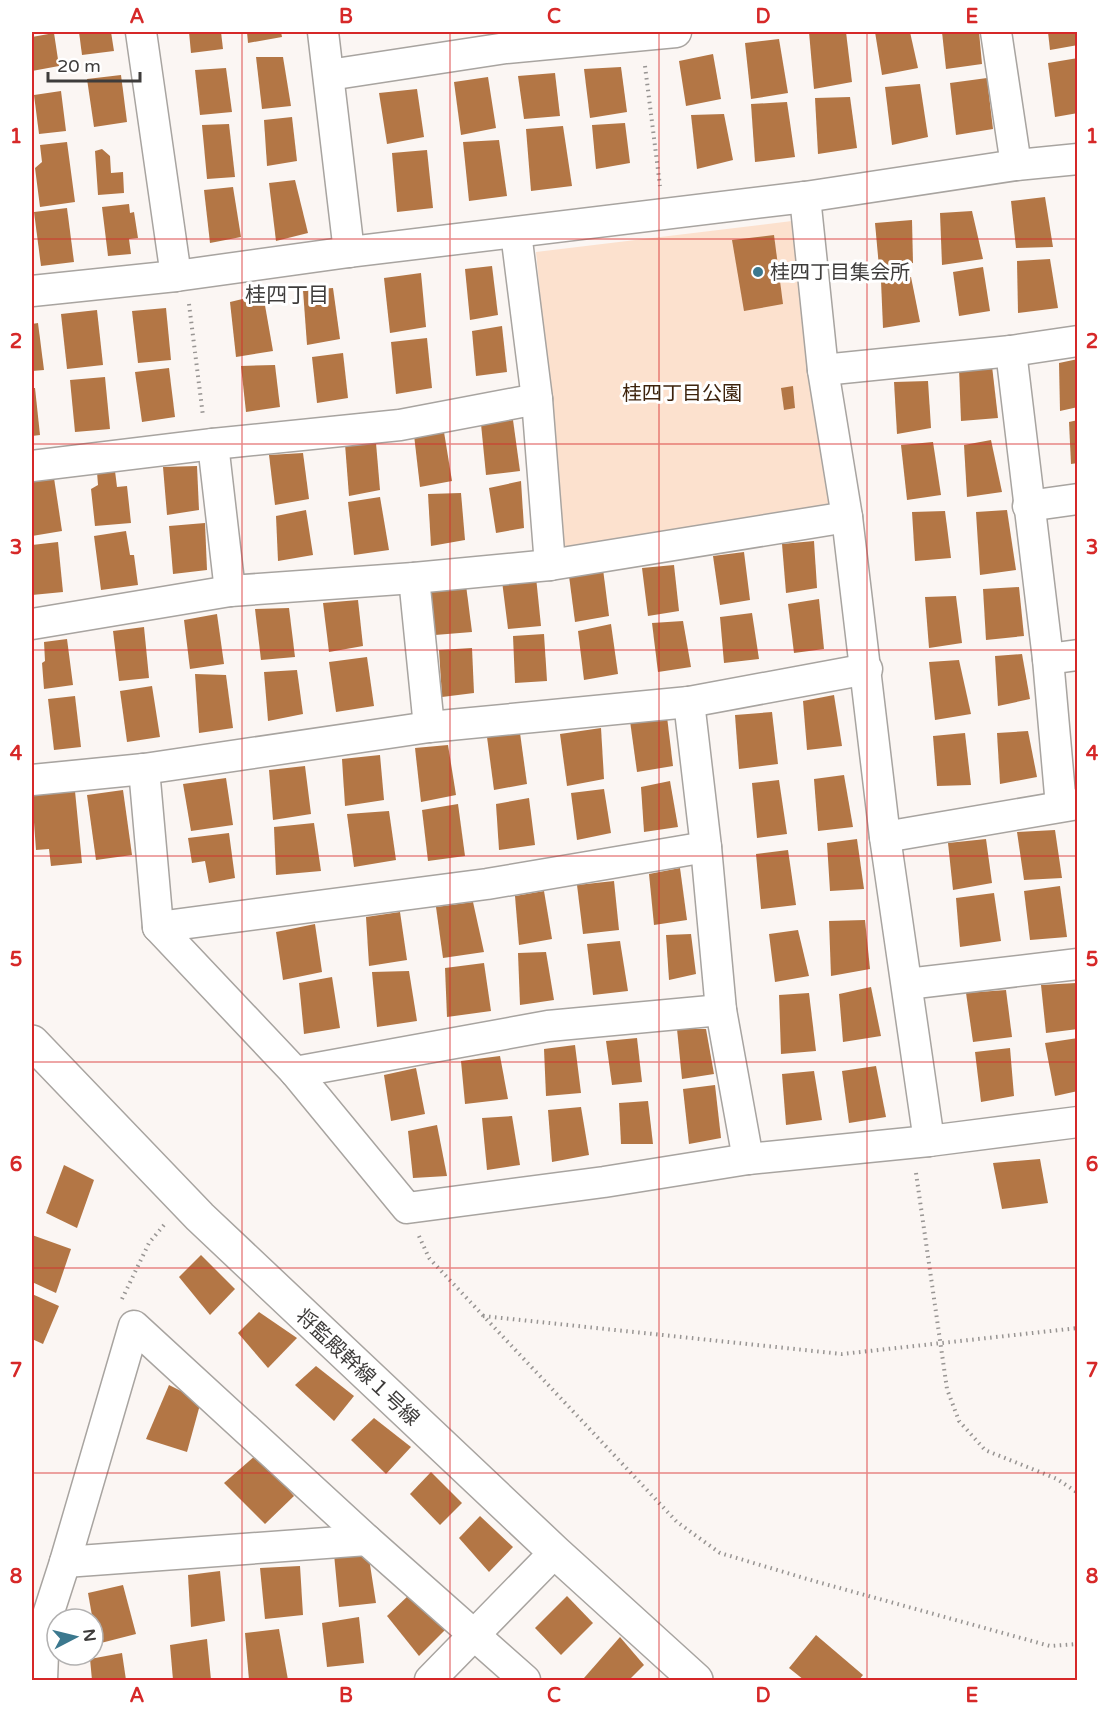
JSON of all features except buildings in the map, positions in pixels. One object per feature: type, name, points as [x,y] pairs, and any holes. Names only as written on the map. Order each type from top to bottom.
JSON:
[{"type":"street","points":[[141,32],[176,276]]},
{"type":"street","points":[[323,32],[349,252]]},
{"type":"street","points":[[329,75],[505,40],[676,32]]},
{"type":"street","points":[[996,32],[1016,165]]},
{"type":"street","points":[[32,291],[176,276],[349,252],[663,215],[805,197],[1016,165],[1077,159]]},
{"type":"street","points":[[805,197],[823,370],[847,517],[867,669],[885,837],[907,984],[920,1141]]},
{"type":"street","points":[[516,233],[537,399],[550,565]]},
{"type":"street","points":[[823,370],[1011,351],[1077,341]]},
{"type":"street","points":[[885,837],[1069,805],[1028,506],[1011,351]]},
{"type":"street","points":[[32,466],[213,444],[400,425],[537,399]]},
{"type":"street","points":[[213,444],[230,591]]},
{"type":"street","points":[[1028,506],[1077,499]]},
{"type":"street","points":[[32,624],[230,591],[414,578],[550,565],[847,517]]},
{"type":"street","points":[[414,578],[429,727]]},
{"type":"street","points":[[1048,659],[1077,655]]},
{"type":"street","points":[[32,780],[144,769],[429,727],[689,702],[867,669]]},
{"type":"street","points":[[689,702],[706,847],[721,1010],[748,1159]]},
{"type":"street","points":[[144,769],[158,927],[295,1072],[407,1208],[604,1182],[748,1159],[1077,1122]]},
{"type":"street","points":[[158,927],[487,884],[706,847]]},
{"type":"street","points":[[907,984],[1077,964]]},
{"type":"street","points":[[295,1072],[548,1026],[721,1010]]},
{"type":"street","name":"将監殿幹線１号線","points":[[32,1042],[200,1217],[555,1552],[696,1680]]},
{"type":"street","points":[[42,1680],[44,1627],[134,1326],[367,1540],[525,1680]]},
{"type":"street","points":[[65,1562],[367,1540]]},
{"type":"street","points":[[430,1680],[555,1552]]},
{"type":"path","points":[[642,35],[663,215]]},
{"type":"path","points":[[176,276],[189,304],[204,424],[213,444]]},
{"type":"path","points":[[920,1141],[940,1344],[947,1389],[960,1422],[985,1450],[1057,1479],[1077,1493]]},
{"type":"path","points":[[407,1208],[429,1258],[676,1522],[720,1553],[1050,1646],[1077,1644]]},
{"type":"path","points":[[483,1316],[842,1354],[1077,1328]]},
{"type":"green space","name":"桂四丁目公園","points":[[792,221],[831,505],[564,547],[536,252]]},
{"type":"place","name":"桂四丁目集会所","points":[[758,272]]},
{"type":"district","name":"桂四丁目","points":[[287,295]]}]
